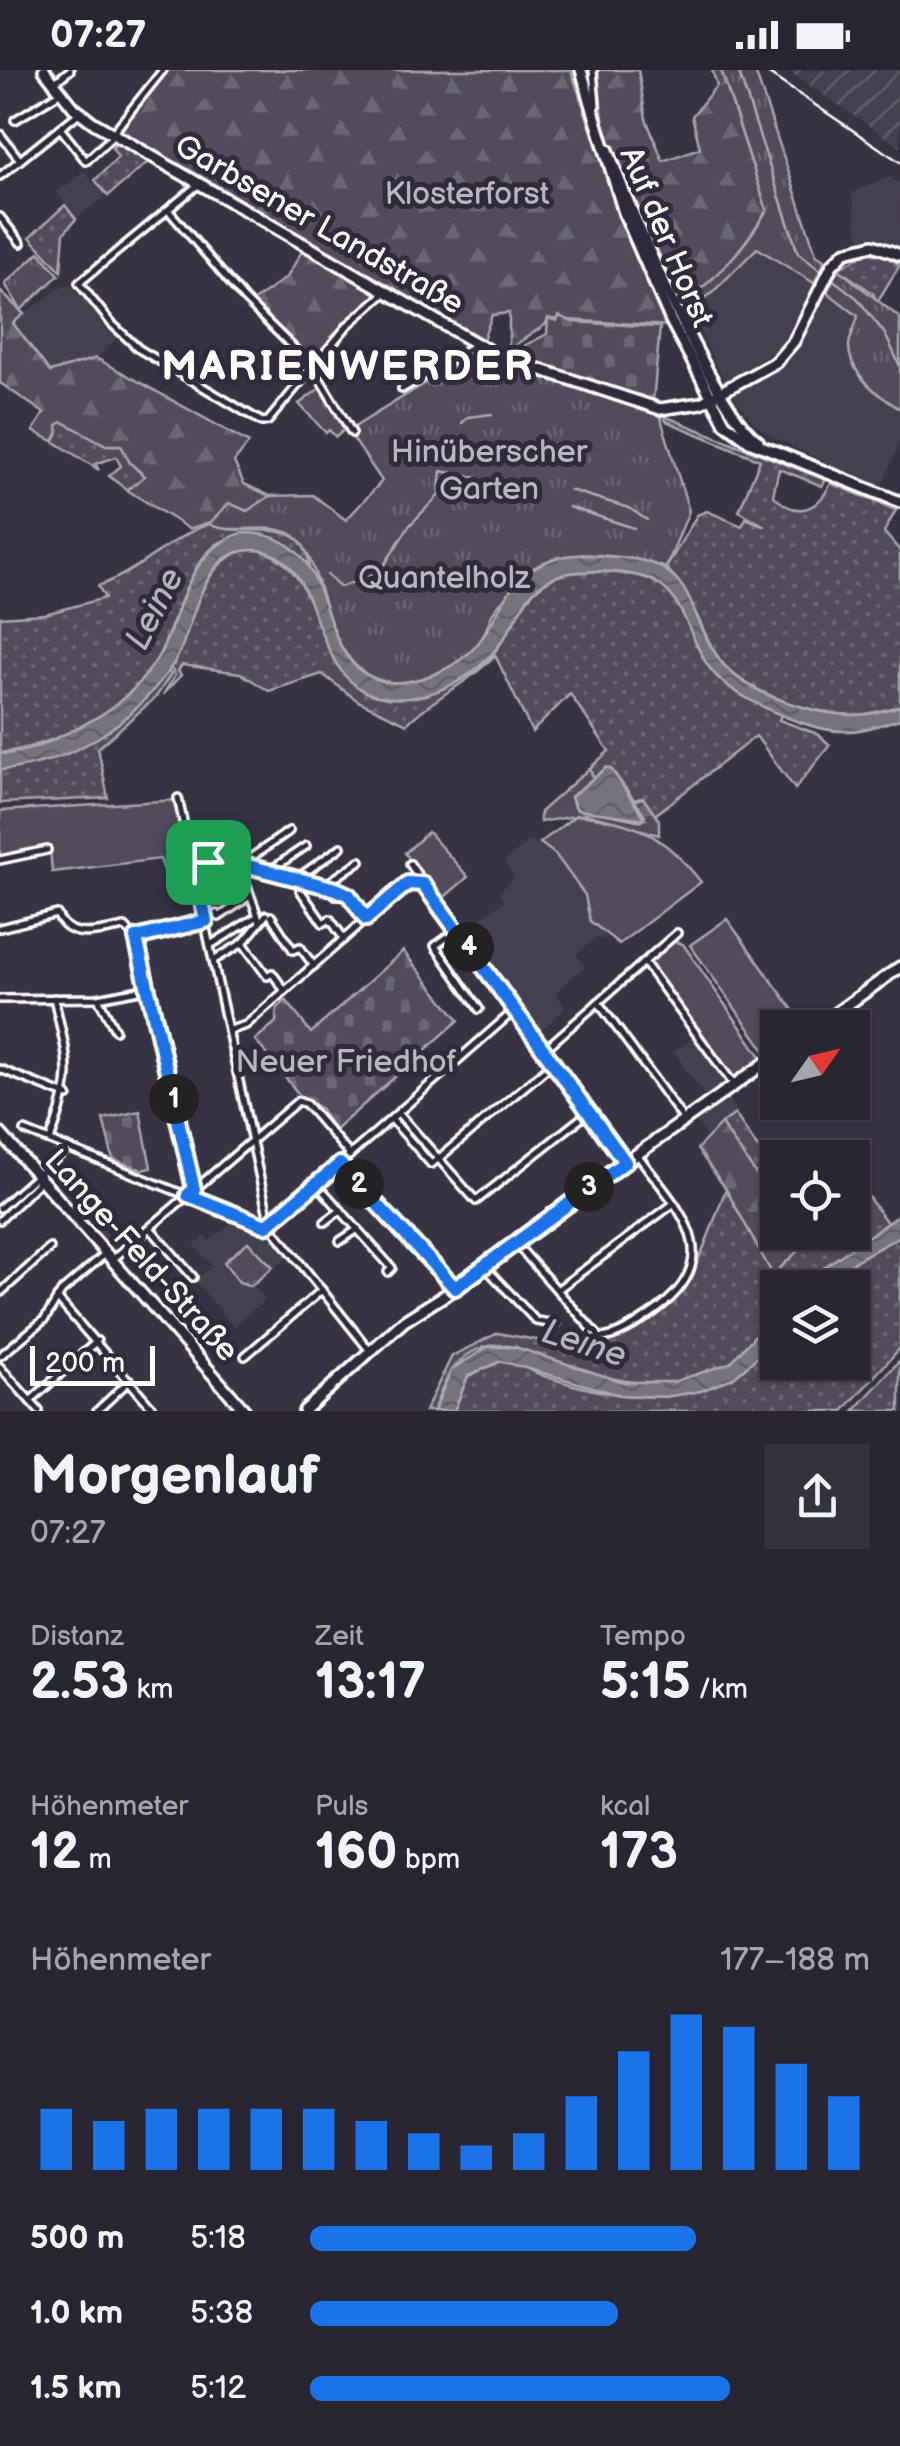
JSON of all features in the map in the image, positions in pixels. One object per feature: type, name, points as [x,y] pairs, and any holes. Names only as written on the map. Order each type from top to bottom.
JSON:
[{"type":"street","name":"Garbsener Landstraße","points":[[44,70],[79,113],[113,135],[477,344],[508,361],[656,408],[683,409],[710,398],[781,357],[840,256],[860,246],[877,245],[900,256]]},
{"type":"street","points":[[54,83],[70,70]]},
{"type":"street","points":[[60,128],[86,161],[113,135],[162,70]]},
{"type":"street","name":"Auf der Horst","points":[[580,70],[629,225],[710,398]]},
{"type":"street","name":"Auf der Horst","points":[[580,70],[632,210],[721,392]]},
{"type":"street","name":"Auf der Horst","points":[[593,70],[597,118]]},
{"type":"street","points":[[15,120],[62,92]]},
{"type":"street","points":[[0,176],[79,113]]},
{"type":"street","points":[[0,134],[20,160]]},
{"type":"street","points":[[198,184],[170,212],[80,283],[111,324],[139,349],[262,422],[268,421],[348,324],[386,292]]},
{"type":"street","points":[[170,212],[244,300],[312,366],[352,432]]},
{"type":"street","points":[[0,216],[21,244]]},
{"type":"street","points":[[402,390],[477,344]]},
{"type":"street","points":[[721,392],[750,436],[778,452]]},
{"type":"street","points":[[710,398],[735,433],[900,502]]},
{"type":"street","points":[[178,798],[270,1225],[370,1351]]},
{"type":"street","points":[[240,866],[289,831]]},
{"type":"street","points":[[266,870],[306,846]]},
{"type":"street","points":[[296,878],[341,848]]},
{"type":"street","points":[[0,860],[46,850]]},
{"type":"street","points":[[255,855],[266,870]]},
{"type":"street","points":[[324,886],[360,861]]},
{"type":"street","points":[[410,864],[625,1162]]},
{"type":"street","points":[[194,865],[266,870],[324,886],[349,895],[366,919]]},
{"type":"street","points":[[240,866],[258,919]]},
{"type":"street","points":[[201,899],[242,874]]},
{"type":"street","points":[[312,883],[300,890],[323,924],[330,919],[344,939]]},
{"type":"street","points":[[230,1030],[246,1025],[408,883],[423,884]]},
{"type":"street","points":[[136,938],[206,921],[217,914],[220,917],[250,896]]},
{"type":"street","points":[[0,928],[57,914],[62,925],[76,934],[127,928],[136,938],[150,988],[191,1192]]},
{"type":"street","points":[[211,944],[269,916],[293,950],[300,947],[314,966]]},
{"type":"street","points":[[214,960],[243,943],[258,919]]},
{"type":"street","points":[[456,931],[435,946],[480,1009]]},
{"type":"street","points":[[544,1050],[676,933]]},
{"type":"street","points":[[243,943],[267,976],[272,973],[285,991]]},
{"type":"street","points":[[644,962],[734,1085]]},
{"type":"street","points":[[840,1010],[900,967]]},
{"type":"street","points":[[0,998],[98,998],[150,988]]},
{"type":"street","points":[[50,1140],[68,1096],[70,1078],[54,998]]},
{"type":"street","points":[[98,998],[114,1030]]},
{"type":"street","points":[[598,1002],[684,1120]]},
{"type":"street","points":[[26,1131],[191,1192],[264,1226],[270,1225],[515,1010]]},
{"type":"street","points":[[392,1120],[431,1164],[553,1063]]},
{"type":"street","points":[[311,1409],[404,1320],[485,1267],[514,1242],[760,1067]]},
{"type":"street","points":[[0,1069],[68,1096]]},
{"type":"street","points":[[0,1356],[45,1318],[57,1298],[150,1228],[301,1101],[350,1155]]},
{"type":"street","points":[[399,1114],[476,1200],[588,1112]]},
{"type":"street","name":"Lange-Feld-Straße","points":[[0,1133],[245,1411]]},
{"type":"street","points":[[0,1208],[68,1148]]},
{"type":"street","points":[[514,1242],[600,1338],[611,1336],[663,1305],[692,1264],[690,1225],[637,1154]]},
{"type":"street","points":[[340,1164],[455,1288]]},
{"type":"street","points":[[0,1220],[36,1184],[37,1177]]},
{"type":"street","points":[[318,1184],[392,1268],[388,1272]]},
{"type":"street","points":[[558,1290],[673,1204]]},
{"type":"street","points":[[325,1222],[341,1210]]},
{"type":"street","points":[[150,1228],[193,1278]]},
{"type":"street","points":[[340,1241],[358,1229]]},
{"type":"street","points":[[0,1293],[50,1248]]},
{"type":"street","points":[[485,1267],[536,1321],[556,1324]]},
{"type":"street","points":[[244,1356],[323,1290]]},
{"type":"street","points":[[57,1298],[155,1411]]},
{"type":"street","points":[[30,1401],[96,1341]]},
{"type":"street","points":[[0,1367],[39,1411]]},
{"type":"street","points":[[97,1411],[130,1380]]},
{"type":"shaded area","points":[[787,70],[900,70],[900,147]]},
{"type":"shaded area","points":[[84,171],[105,197],[78,217],[57,193]]},
{"type":"shaded area","points":[[890,177],[900,184],[900,246],[881,238],[859,238],[852,193]]},
{"type":"shaded area","points":[[757,248],[814,283],[780,347],[725,382],[689,310]]},
{"type":"shaded area","points":[[63,286],[71,286],[85,298],[107,331],[111,329],[118,337],[93,362],[50,372],[13,323]]},
{"type":"shaded area","points":[[827,292],[857,314],[851,335],[851,359],[857,370],[900,409],[900,442],[881,489],[771,436],[756,425],[733,395],[791,358]]},
{"type":"shaded area","points":[[530,840],[554,854],[585,895],[588,917],[606,936],[601,941],[596,937],[576,955],[585,966],[555,993],[564,1010],[538,1033],[476,949],[480,946],[484,950],[496,939],[482,917],[504,901],[499,892],[514,878],[504,862]]},
{"type":"shaded area","points":[[695,1036],[729,1084],[722,1090],[737,1112],[706,1135],[694,1118],[711,1105],[674,1052]]},
{"type":"shaded area","points":[[54,1167],[69,1182],[80,1176],[96,1193],[83,1205],[115,1242],[110,1251],[44,1177]]},
{"type":"shaded area","points":[[235,1220],[270,1234],[289,1256],[254,1286],[265,1299],[234,1327],[195,1281],[212,1266],[194,1245],[205,1236],[210,1241]]},
{"type":"green space","name":"Klosterforst","points":[[167,70],[571,70],[612,191],[669,326],[548,319],[509,349],[509,313],[492,315],[481,345],[385,289],[347,321],[312,363],[251,303],[287,277],[305,246],[118,134]]},
{"type":"green space","points":[[596,70],[638,70],[646,119],[663,161],[700,148],[692,116],[717,85],[712,70],[721,70],[767,210],[729,262],[681,303],[605,132]]},
{"type":"green space","points":[[721,70],[755,71],[816,254],[825,261],[814,283],[757,248],[711,294],[685,312],[681,303],[729,262],[767,210]]},
{"type":"green space","points":[[116,144],[148,162],[108,196],[95,180],[118,157],[112,148]]},
{"type":"green space","points":[[65,205],[76,219],[64,233],[61,271],[30,237]]},
{"type":"green space","points":[[39,252],[59,275],[21,310],[5,284]]},
{"type":"green space","points":[[866,253],[884,255],[900,265],[877,302],[873,293],[838,269]]},
{"type":"green space","points":[[838,269],[900,318],[900,409],[875,391],[854,367],[849,347],[858,316],[827,292]]},
{"type":"green space","points":[[0,291],[24,314],[13,323],[50,372],[96,358],[249,443],[234,462],[244,484],[270,496],[247,511],[228,504],[216,520],[189,529],[127,490],[145,476],[130,463],[121,445],[106,445],[63,422],[57,425],[53,441],[33,431],[44,413],[0,383]]},
{"type":"green space","points":[[559,316],[573,322],[660,327],[653,402],[508,354],[547,334],[548,318],[557,321]]},
{"type":"green space","name":"Hinüberscher Garten","points":[[479,350],[510,365],[659,412],[689,511],[666,568],[604,555],[563,558],[500,603],[479,643],[459,661],[418,679],[376,679],[359,669],[337,638],[310,560],[294,535],[209,524],[229,503],[247,511],[270,496],[313,495],[346,520],[382,481],[348,431]]},
{"type":"green space","points":[[320,388],[345,429],[336,437],[329,430],[326,433],[299,404]]},
{"type":"green space","points":[[664,416],[826,480],[822,486],[779,469],[773,495],[790,507],[813,505],[831,483],[896,510],[884,532],[900,551],[900,706],[861,715],[819,711],[778,699],[727,668],[682,588],[666,568],[697,515],[707,511],[742,526],[746,518],[765,526],[739,511],[760,460],[666,421]]},
{"type":"green space","points":[[63,421],[106,445],[121,445],[130,463],[145,477],[127,490],[109,476],[121,466],[116,457],[95,464],[99,470],[53,441],[56,425]]},
{"type":"green space","points":[[209,524],[284,533],[305,548],[309,565],[269,543],[242,537],[221,542],[204,556],[161,650],[136,686],[102,714],[64,735],[0,753],[0,617],[45,614],[105,598],[98,586]]},
{"type":"green space","points":[[261,550],[283,562],[298,579],[337,663],[352,681],[374,694],[419,695],[468,675],[498,648],[529,597],[551,579],[580,572],[634,575],[651,580],[674,599],[703,657],[727,685],[782,713],[779,720],[818,734],[830,745],[795,789],[756,736],[655,815],[643,798],[634,800],[612,770],[593,778],[590,768],[609,751],[570,694],[532,732],[495,655],[407,724],[358,701],[322,674],[269,691],[240,673],[182,665],[178,671],[181,675],[163,695],[175,675],[170,667],[212,575],[224,561],[240,552]]},
{"type":"green space","points":[[168,671],[171,674],[156,697],[98,748],[108,798],[0,803],[0,770],[51,759],[95,738],[134,709]]},
{"type":"green space","points":[[590,768],[593,778],[571,797],[574,807],[642,821],[645,815],[634,800],[643,798],[659,820],[659,835],[586,814],[540,822],[540,812]]},
{"type":"green space","points":[[177,800],[191,868],[164,870],[160,859],[52,872],[50,847],[0,857],[0,811]]},
{"type":"green space","points":[[576,815],[616,821],[647,833],[674,853],[701,882],[619,944],[590,921],[585,895],[555,854],[540,843]]},
{"type":"green space","points":[[428,832],[468,877],[440,901],[405,853]]},
{"type":"green space","points":[[727,919],[793,1010],[760,1010],[760,1044],[690,945]]},
{"type":"green space","points":[[672,941],[683,944],[760,1059],[731,1079],[647,962]]},
{"type":"green space","name":"Neuer Friedhof","points":[[403,951],[459,1020],[334,1131],[320,1108],[301,1097],[255,1040],[276,1022],[277,1009],[286,1000],[311,1033]]},
{"type":"green space","points":[[140,1111],[151,1168],[142,1170],[113,1159],[103,1119]]},
{"type":"green space","points":[[735,1114],[760,1151],[760,1180],[721,1124]]},
{"type":"green space","points":[[721,1124],[760,1180],[760,1250],[799,1250],[778,1270],[770,1270],[726,1189],[697,1149]]},
{"type":"green space","points":[[726,1189],[770,1270],[760,1270],[760,1333],[731,1363],[710,1375],[687,1381],[638,1383],[589,1373],[512,1346],[486,1347],[474,1351],[456,1366],[434,1411],[425,1411],[452,1356],[498,1333],[597,1351],[659,1313],[676,1297],[705,1245]]},
{"type":"green space","points":[[870,1199],[888,1224],[870,1236]]},
{"type":"green space","points":[[900,1236],[900,1348],[843,1411],[454,1411],[468,1376],[501,1361],[577,1386],[639,1396],[697,1390],[724,1379],[760,1354],[760,1380],[870,1380],[870,1270],[844,1270]]},
{"type":"green space","points":[[248,1242],[273,1267],[251,1286],[239,1282],[224,1262]]},
{"type":"green space","points":[[799,1250],[850,1250],[821,1270],[778,1270]]},
{"type":"green space","points":[[900,1360],[900,1411],[854,1411]]},
{"type":"water","points":[[242,533],[274,538],[297,552],[311,572],[340,646],[355,666],[376,679],[418,679],[459,660],[479,642],[514,585],[536,566],[569,556],[620,557],[646,562],[678,581],[710,646],[734,675],[749,685],[784,701],[839,714],[867,714],[900,706],[900,719],[841,731],[809,725],[753,702],[712,671],[683,614],[665,589],[635,575],[605,572],[571,573],[543,584],[528,598],[491,655],[447,687],[413,697],[377,696],[354,684],[337,665],[292,569],[275,555],[251,550],[233,554],[209,577],[174,663],[158,685],[120,722],[53,759],[0,770],[0,754],[29,750],[55,739],[106,712],[134,689],[161,651],[194,573],[221,543]]},
{"type":"water","points":[[607,767],[645,819],[577,810],[571,797]]},
{"type":"water","points":[[900,1214],[900,1236],[844,1270],[820,1270],[849,1250],[870,1250],[870,1235]]},
{"type":"water","points":[[760,1330],[760,1355],[733,1378],[701,1391],[665,1397],[620,1395],[501,1361],[468,1376],[454,1411],[434,1411],[451,1370],[487,1347],[515,1347],[623,1382],[673,1382],[730,1363]]},
{"type":"waterway","points":[[738,70],[798,253],[857,298],[885,334],[900,366]]},
{"type":"waterway","points":[[462,423],[468,417],[492,414]]},
{"type":"waterway","points":[[327,575],[340,587],[369,577],[383,567],[409,526],[439,495],[441,471],[475,477]]},
{"type":"waterway","points":[[570,490],[629,508],[647,520]]},
{"type":"waterway","points":[[569,507],[634,528]]},
{"type":"tram line","points":[[763,70],[900,162]]},
{"type":"district","name":"MARIENWERDER","points":[[348,367]]},
{"type":"route","points":[[208,862],[248,866],[336,889],[349,895],[366,919],[408,883],[419,881],[625,1162],[455,1288],[340,1164],[277,1221],[266,1226],[188,1195],[194,1189],[136,938],[206,921],[194,865],[208,862]]},
{"type":"park label","name":"Quantelholz","points":[[444,578]]},
{"type":"water label","name":"Leine","points":[[155,609]]},
{"type":"water label","name":"Leine","points":[[584,1344]]}]
